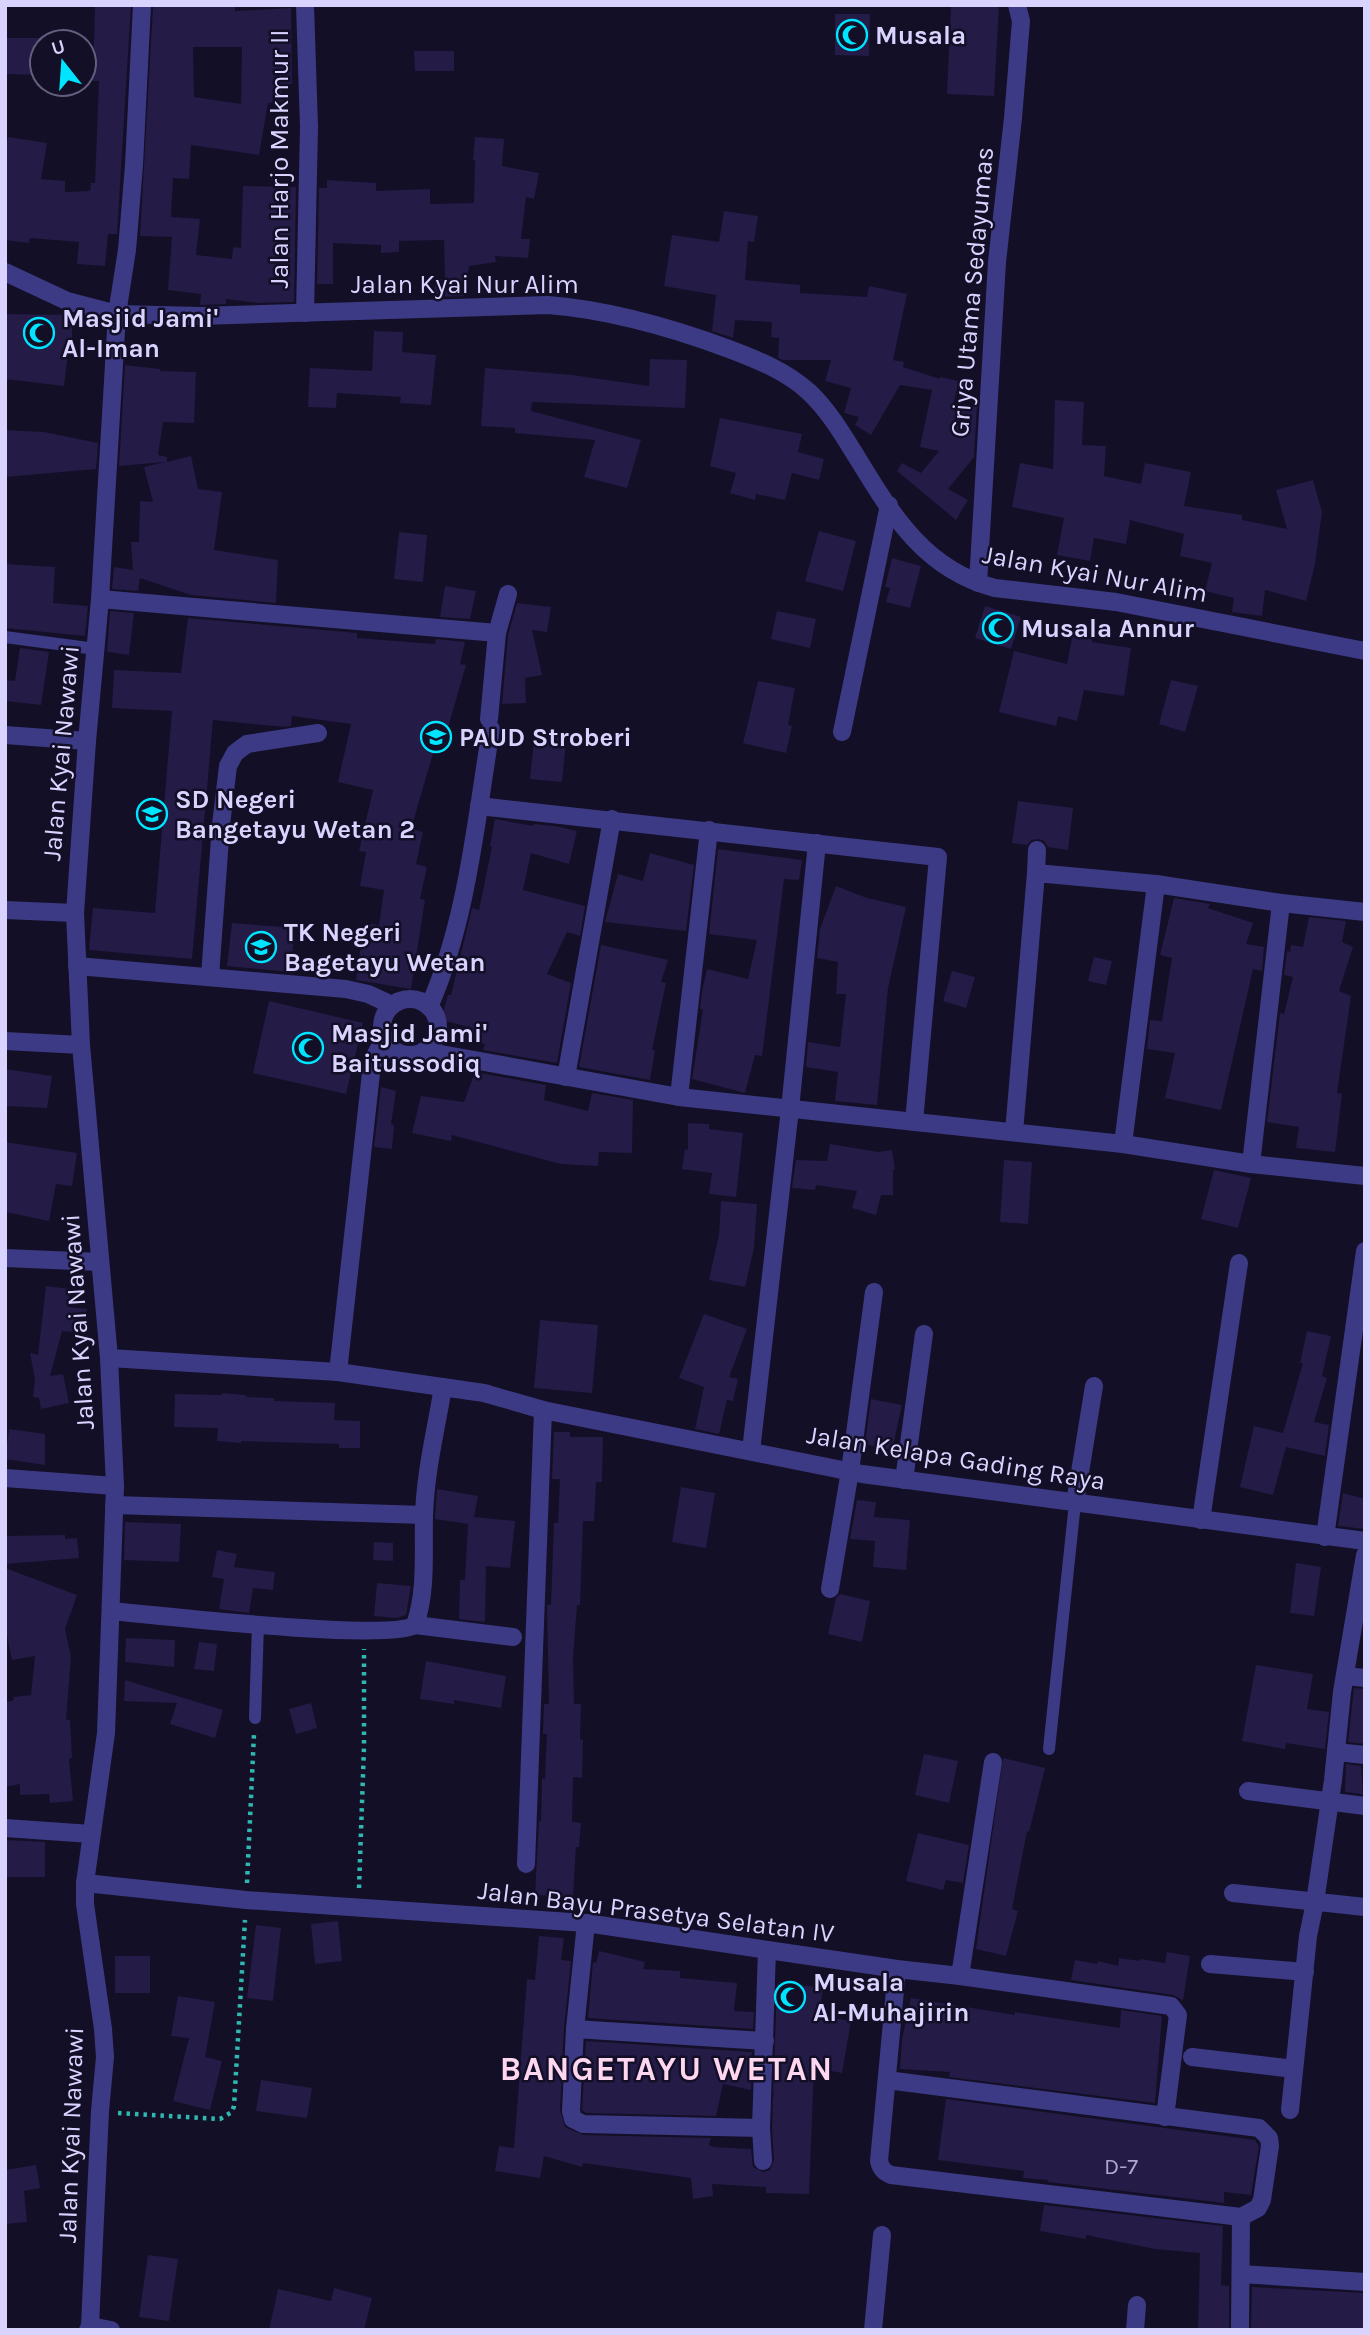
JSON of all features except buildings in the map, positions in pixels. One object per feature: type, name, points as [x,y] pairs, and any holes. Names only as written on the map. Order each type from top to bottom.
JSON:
[{"type":"street","name":"Jalan Kyai Nawawi","points":[[89,2328],[105,2057],[85,1904],[85,1883],[106,1733],[115,1486],[109,1358],[81,1045],[75,913],[100,599],[117,314],[127,250],[134,165],[142,5]]},
{"type":"street","name":"Jalan Harjo Makmur II","points":[[305,5],[309,127],[306,313]]},
{"type":"street","name":"Griya Utama Sedayumas","points":[[978,583],[997,262],[1021,21],[1017,5]]},
{"type":"street","name":"Jalan Kyai Nur Alim","points":[[5,272],[67,300],[117,314],[201,316],[548,305],[589,309],[687,333],[781,371],[808,391],[832,418],[889,505],[926,553],[951,571],[978,583],[1023,592],[1116,602],[1365,651]]},
{"type":"street","points":[[842,732],[889,505]]},
{"type":"street","points":[[429,1007],[455,940],[479,806],[490,724],[497,633],[508,594]]},
{"type":"street","points":[[100,599],[497,633]]},
{"type":"street","points":[[210,976],[228,766],[235,753],[247,744],[318,733]]},
{"type":"street","points":[[5,735],[87,741]]},
{"type":"street","points":[[479,806],[939,857],[914,1122]]},
{"type":"street","points":[[566,1077],[611,819]]},
{"type":"street","points":[[679,1097],[709,830]]},
{"type":"street","points":[[751,1451],[817,843]]},
{"type":"street","points":[[1014,1132],[1037,850]]},
{"type":"street","points":[[1036,873],[1156,884],[1281,903],[1365,912]]},
{"type":"street","points":[[1123,1144],[1156,884]]},
{"type":"street","points":[[1251,1164],[1281,903]]},
{"type":"street","points":[[5,910],[75,913]]},
{"type":"street","points":[[77,966],[346,989],[368,994],[392,1005]]},
{"type":"street","points":[[338,1372],[371,1073],[376,1054],[384,1039],[382,1021],[392,1005],[411,999],[421,1001],[435,1016],[438,1026],[432,1044],[424,1051],[405,1054],[396,1051],[384,1039]]},
{"type":"street","points":[[5,1041],[81,1045]]},
{"type":"street","points":[[424,1051],[679,1097],[1123,1144],[1251,1164],[1365,1176]]},
{"type":"street","points":[[1325,1537],[1365,1251]]},
{"type":"street","points":[[5,1258],[100,1262]]},
{"type":"street","points":[[1201,1520],[1239,1262]]},
{"type":"street","points":[[830,1589],[850,1471],[874,1293]]},
{"type":"street","points":[[904,1479],[924,1334]]},
{"type":"street","name":"Jalan Kelapa Gading Raya","points":[[109,1358],[338,1372],[443,1387],[484,1393],[543,1410],[850,1471],[1365,1541]]},
{"type":"street","points":[[1075,1503],[1094,1386]]},
{"type":"street","points":[[415,1625],[420,1608],[425,1550],[424,1515],[429,1471],[443,1387]]},
{"type":"street","points":[[526,1864],[543,1410]]},
{"type":"street","points":[[5,1478],[115,1486]]},
{"type":"street","points":[[114,1505],[424,1515]]},
{"type":"street","points":[[1290,2110],[1308,1936],[1365,1555]]},
{"type":"street","points":[[111,1611],[364,1630],[402,1630],[415,1625],[513,1637]]},
{"type":"street","points":[[1345,1676],[1365,1678]]},
{"type":"street","points":[[1336,1752],[1365,1755]]},
{"type":"street","points":[[960,1976],[993,1762]]},
{"type":"street","points":[[1248,1791],[1365,1806]]},
{"type":"street","points":[[5,1828],[91,1834]]},
{"type":"street","name":"Jalan Bayu Prasetya Selatan IV","points":[[85,1883],[246,1900],[586,1923],[1171,2007],[1178,2015],[1165,2117]]},
{"type":"street","points":[[1233,1893],[1365,1907]]},
{"type":"street","points":[[586,1923],[575,2029],[571,2111],[573,2119],[578,2122],[761,2128]]},
{"type":"street","points":[[763,2161],[761,2128],[767,1950]]},
{"type":"street","points":[[1210,1964],[1305,1972]]},
{"type":"street","points":[[887,2080],[1259,2128],[1265,2133],[1270,2147],[1262,2200],[1258,2208],[1241,2217],[891,2175],[881,2168],[879,2161],[897,1969]]},
{"type":"street","points":[[575,2029],[765,2041]]},
{"type":"street","points":[[1192,2057],[1294,2068]]},
{"type":"street","points":[[1240,2330],[1241,2217]]},
{"type":"street","points":[[873,2330],[882,2235]]},
{"type":"street","points":[[1241,2274],[1365,2283]]},
{"type":"street","points":[[1135,2330],[1137,2305]]},
{"type":"street","points":[[89,2328],[111,2330]]},
{"type":"lane","points":[[5,637],[96,649]]},
{"type":"lane","points":[[1049,1749],[1075,1503]]},
{"type":"lane","points":[[255,1718],[258,1624]]},
{"type":"path","points":[[358,1907],[364,1746],[364,1630]]},
{"type":"path","points":[[100,2111],[220,2119],[232,2112],[255,1718]]},
{"type":"place","name":"Musala","points":[[852,35]]},
{"type":"place","name":"Masjid Jami' Al-Iman","points":[[39,333]]},
{"type":"place","name":"Musala Annur","points":[[998,628]]},
{"type":"place","name":"PAUD Stroberi","points":[[436,737]]},
{"type":"place","name":"SD Negeri Bangetayu Wetan 2","points":[[152,814]]},
{"type":"place","name":"TK Negeri Bagetayu Wetan","points":[[261,947]]},
{"type":"place","name":"Masjid Jami' Baitussodiq","points":[[308,1048]]},
{"type":"place","name":"Musala Al-Muhajirin","points":[[790,1997]]},
{"type":"district","name":"BANGETAYU WETAN","points":[[667,2069]]}]
